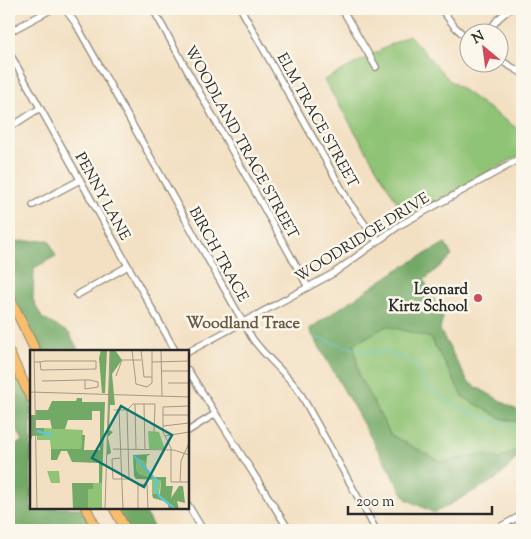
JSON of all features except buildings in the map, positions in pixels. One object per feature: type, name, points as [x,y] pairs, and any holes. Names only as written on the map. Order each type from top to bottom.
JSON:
[{"type":"highway","points":[[9,296],[35,350]]},
{"type":"highway","points":[[9,352],[30,396]]},
{"type":"highway","points":[[86,509],[97,530]]},
{"type":"highway","points":[[115,509],[126,530]]},
{"type":"street","points":[[9,32],[52,9]]},
{"type":"street","name":"BIRCH TRACE","points":[[65,9],[76,24],[243,322],[259,348],[287,376],[299,392],[376,530]]},
{"type":"street","name":"WOODLAND TRACE STREET","points":[[153,9],[308,286]]},
{"type":"street","name":"ELM TRACE STREET","points":[[241,9],[349,202],[377,241]]},
{"type":"street","points":[[342,9],[376,67]]},
{"type":"street","points":[[441,9],[458,30]]},
{"type":"street","points":[[496,22],[510,9]]},
{"type":"street","name":"PENNY LANE","points":[[9,52],[175,350]]},
{"type":"street","points":[[508,65],[522,73]]},
{"type":"street","points":[[9,128],[40,108]]},
{"type":"street","name":"WOODRIDGE DRIVE","points":[[189,351],[345,266],[400,225],[522,158]]},
{"type":"street","points":[[33,206],[80,180]]},
{"type":"street","points":[[77,295],[128,266]]},
{"type":"street","points":[[189,372],[289,530]]},
{"type":"street","points":[[189,430],[215,414]]},
{"type":"street","points":[[189,507],[203,530]]},
{"type":"street","points":[[494,530],[522,515]]},
{"type":"green space","points":[[409,35],[449,80],[522,132],[522,154],[406,217],[324,80]]},
{"type":"green space","points":[[49,240],[56,256],[34,268],[33,300],[42,318],[69,333],[78,350],[36,350],[9,296],[9,242]]},
{"type":"green space","points":[[445,243],[452,256],[424,280],[443,317],[440,330],[468,382],[522,413],[522,422],[503,419],[463,397],[431,338],[387,326],[354,344],[359,376],[391,435],[441,462],[483,455],[500,459],[522,447],[522,452],[498,478],[434,513],[406,499],[309,329],[397,270]]},
{"type":"green space","points":[[387,325],[431,338],[463,397],[503,419],[522,422],[522,447],[500,459],[483,455],[441,462],[391,435],[359,376],[354,344]]},
{"type":"green space","points":[[9,352],[30,396],[30,509],[86,509],[97,530],[9,530],[9,448],[23,441],[9,414]]},
{"type":"green space","points":[[115,509],[143,509],[155,530],[126,530]]},
{"type":"waterway","points":[[314,337],[355,349],[386,352],[403,358],[420,368],[425,384],[429,388],[458,407],[489,419],[522,428]]},
{"type":"place","name":"Leonard Kirtz School","points":[[478,298]]},
{"type":"district","name":"Woodland Trace","points":[[243,322]]}]
